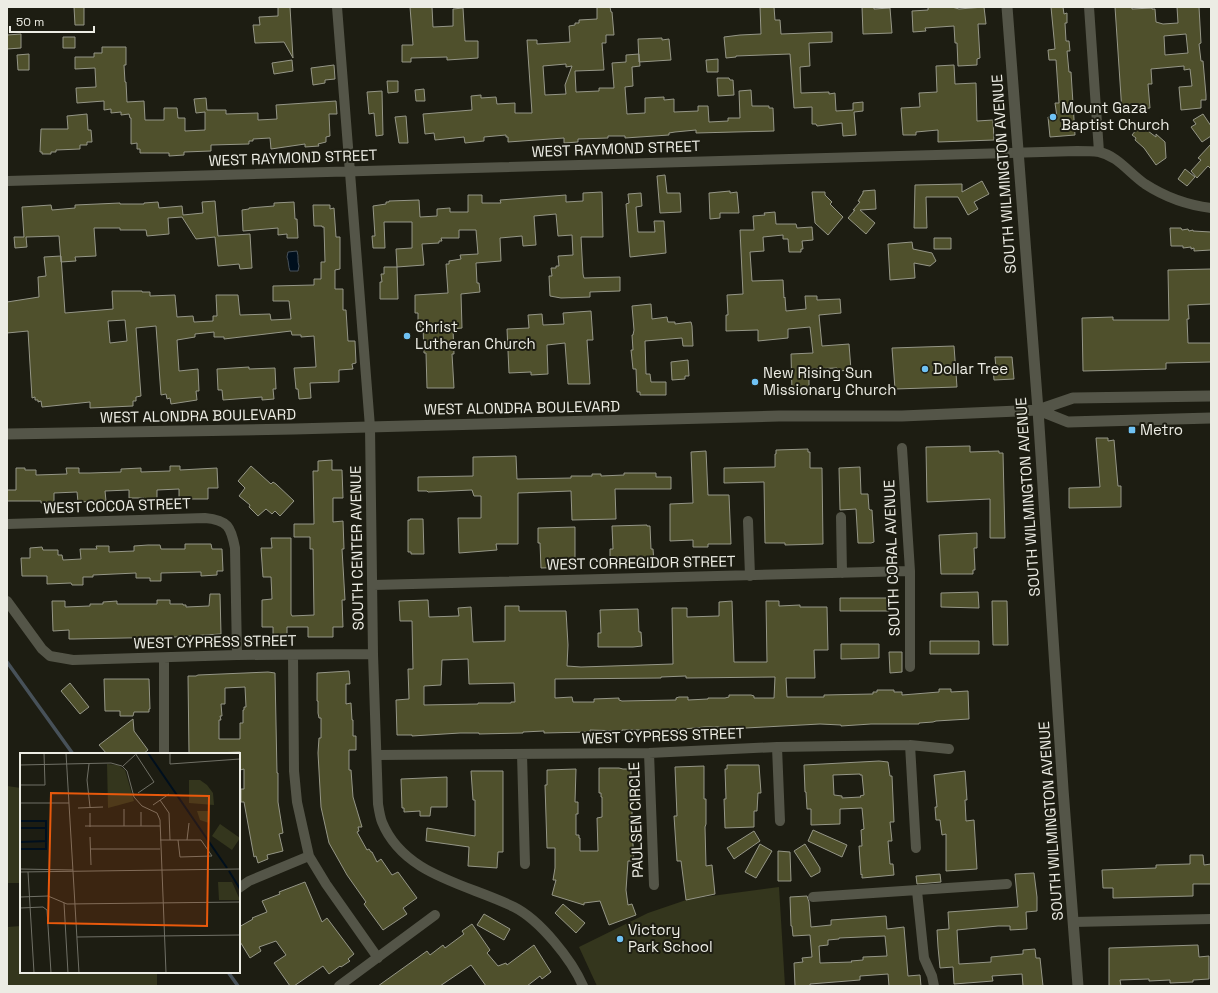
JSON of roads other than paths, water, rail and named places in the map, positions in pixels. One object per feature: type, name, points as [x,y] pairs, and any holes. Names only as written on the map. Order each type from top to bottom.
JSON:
[{"type":"main road","name":"SOUTH WILMINGTON AVENUE","points":[[1007,7],[1017,153],[1038,410],[1063,789],[1078,986]]},
{"type":"main road","name":"WEST ALONDRA BOULEVARD","points":[[7,434],[294,430],[779,416],[902,416],[1038,410],[1073,398],[1211,396]]},
{"type":"main road","name":"WEST ALONDRA BOULEVARD","points":[[1038,410],[1068,422],[1211,418]]},
{"type":"street","name":"SOUTH CENTER AVENUE","points":[[337,7],[370,427],[373,654],[378,804],[382,822],[390,838],[403,853],[420,866],[445,879],[515,907],[531,919],[548,935],[564,955],[578,974],[583,986]]},
{"type":"street","points":[[1088,7],[1099,152]]},
{"type":"street","name":"WEST RAYMOND STREET","points":[[7,181],[1077,151],[1099,152],[1110,156],[1144,183],[1165,196],[1195,206],[1211,208]]},
{"type":"street","name":"SOUTH CORAL AVENUE","points":[[902,448],[910,571],[910,667]]},
{"type":"street","points":[[841,517],[842,573]]},
{"type":"street","name":"WEST COCOA STREET","points":[[7,524],[205,518],[217,519],[227,524],[232,534],[235,548],[237,655]]},
{"type":"street","points":[[748,521],[750,576]]},
{"type":"street","name":"WEST CORREGIDOR STREET","points":[[373,585],[910,571]]},
{"type":"street","name":"WEST CYPRESS STREET","points":[[7,601],[42,649],[50,656],[58,658],[72,660],[237,655],[373,654]]},
{"type":"street","points":[[293,655],[294,771],[297,802],[309,856],[326,884],[378,958]]},
{"type":"street","points":[[164,658],[164,753]]},
{"type":"street","points":[[910,744],[916,848]]},
{"type":"street","name":"WEST CYPRESS STREET","points":[[377,755],[649,753],[777,747],[910,744],[949,749]]},
{"type":"street","points":[[777,747],[780,822]]},
{"type":"street","name":"PAULSEN CIRCLE","points":[[649,753],[654,885]]},
{"type":"street","points":[[522,754],[525,864]]},
{"type":"street","points":[[240,887],[249,881],[309,856]]},
{"type":"street","points":[[813,898],[1008,884]]},
{"type":"street","points":[[917,891],[924,958],[932,976],[934,986]]},
{"type":"street","points":[[339,986],[435,916]]},
{"type":"street","points":[[1073,922],[1211,919]]},
{"type":"water","points":[[297,251],[299,266],[298,271],[290,271],[287,257],[288,252]]},
{"type":"waterway","points":[[7,662],[72,753]]},
{"type":"waterway","points":[[229,973],[238,986]]},
{"type":"place","name":"Mount Gaza Baptist Church","points":[[1053,117]]},
{"type":"place","name":"Christ Lutheran Church","points":[[407,336]]},
{"type":"place","name":"Dollar Tree","points":[[925,369]]},
{"type":"place","name":"New Rising Sun Missionary Church","points":[[755,382]]},
{"type":"place","name":"Metro","points":[[1132,430]]},
{"type":"place","name":"Victory Park School","points":[[620,939]]}]
